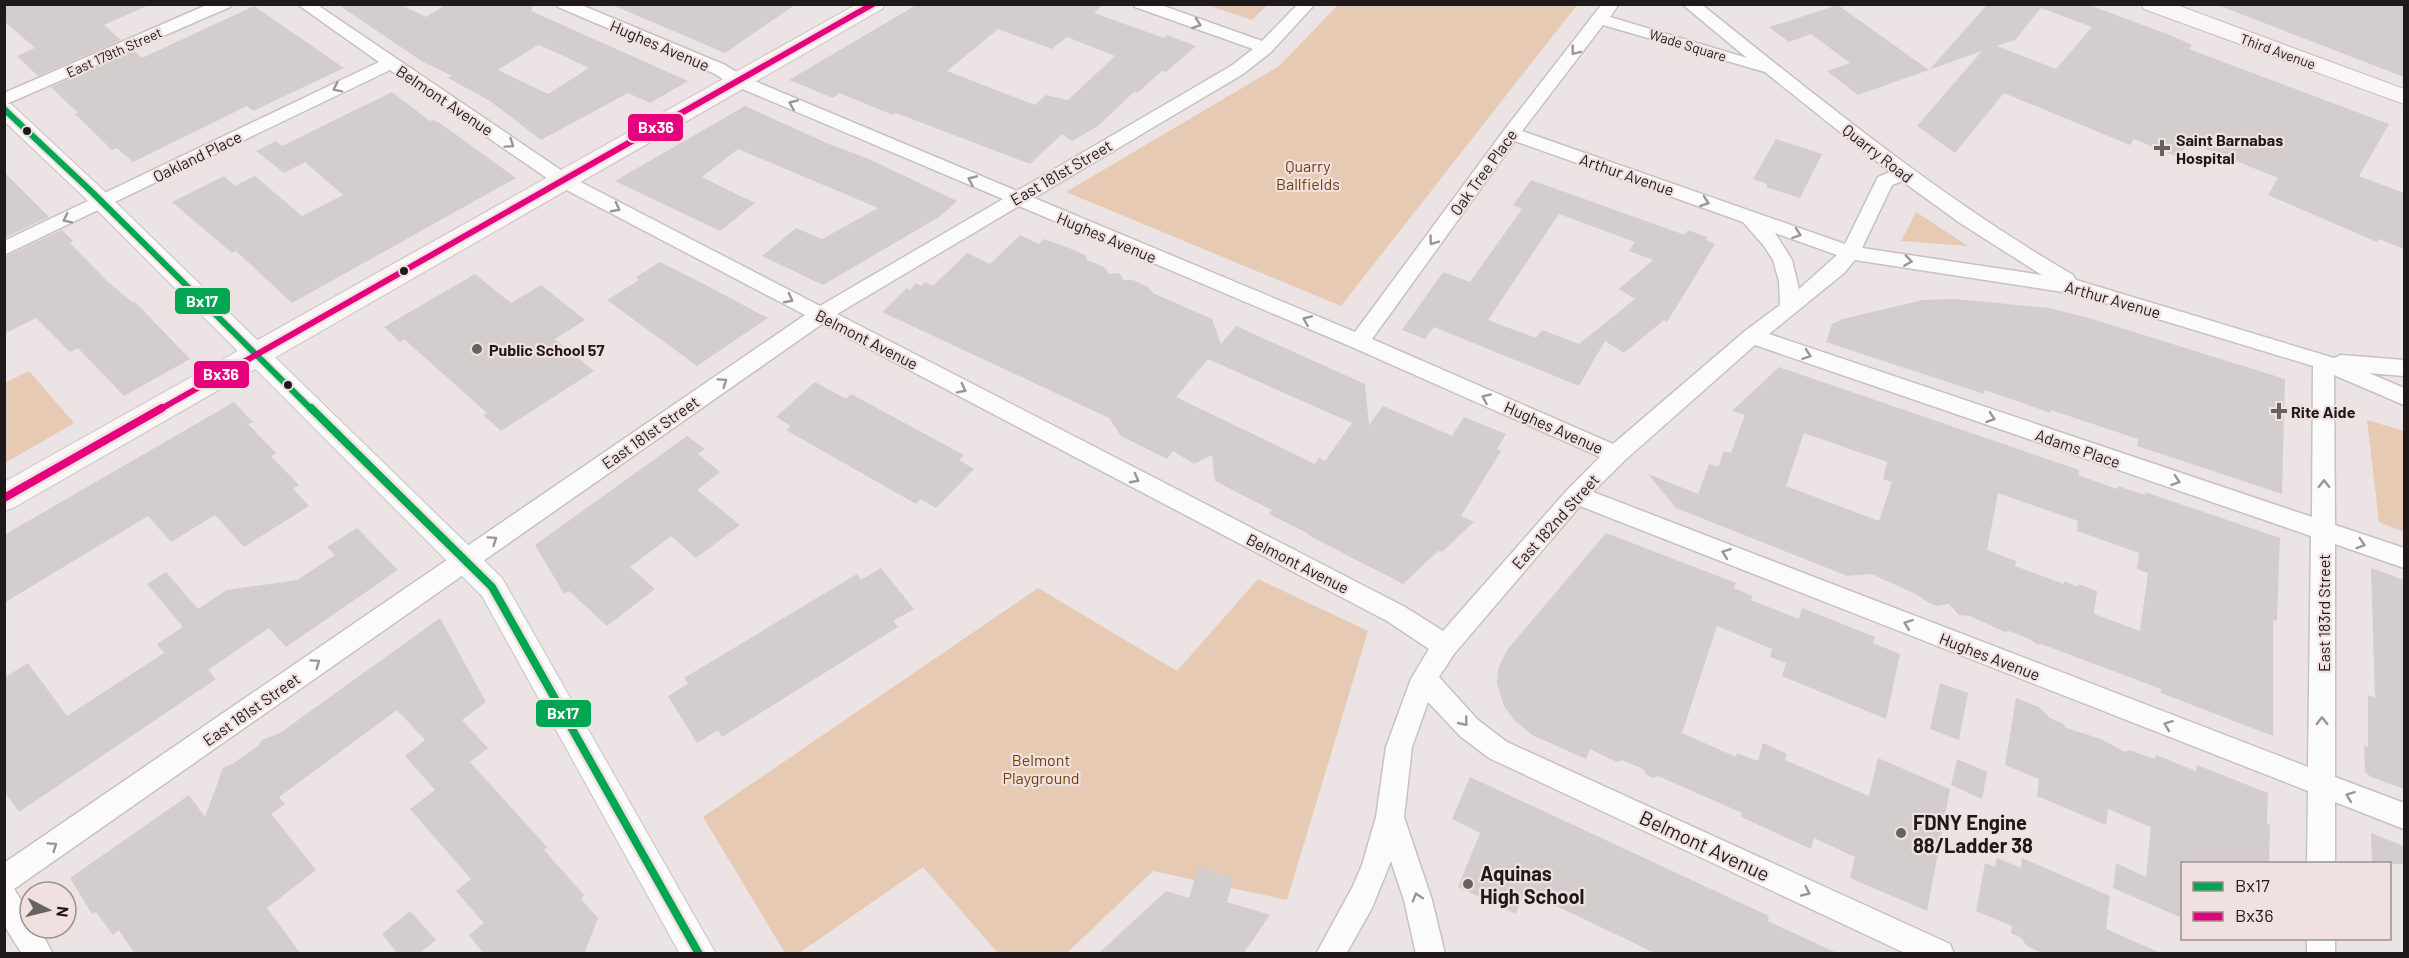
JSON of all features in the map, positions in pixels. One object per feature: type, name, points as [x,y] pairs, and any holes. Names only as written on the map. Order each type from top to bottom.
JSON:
[{"type":"main road","points":[[4,498],[874,4]]},
{"type":"main road","name":"Third Avenue","points":[[2152,4],[2404,97]]},
{"type":"street","name":"East 179th Street","points":[[4,100],[224,4]]},
{"type":"street","name":"Belmont Avenue","points":[[305,4],[564,181],[1396,614],[1445,646]]},
{"type":"street","name":"Hughes Avenue","points":[[564,4],[1016,199],[1359,342],[1616,455]]},
{"type":"street","points":[[1142,4],[1265,48]]},
{"type":"street","name":"East 181st Street","points":[[4,880],[820,315],[1237,70],[1265,48],[1307,4]]},
{"type":"street","name":"Quarry Road","points":[[1690,4],[1903,173],[2014,252],[2077,286]]},
{"type":"street","name":"Wade Square","points":[[1605,12],[1777,73]]},
{"type":"street","name":"Oak Tree Place","points":[[1359,342],[1511,133],[1605,12]]},
{"type":"street","name":"Oakland Place","points":[[4,249],[390,63]]},
{"type":"street","points":[[4,109],[102,202],[492,587],[699,954]]},
{"type":"street","name":"Arthur Avenue","points":[[1511,133],[1850,253],[2077,286],[2324,362],[2404,397]]},
{"type":"street","name":"East 182nd Street","points":[[1335,952],[1376,866],[1390,817],[1399,747],[1424,679],[1445,646],[1576,495],[1616,455],[1752,336],[1790,308],[1837,268],[1850,253],[1885,181],[1903,173]]},
{"type":"street","name":"Arthur Avenue","points":[[1744,215],[1770,238],[1781,254],[1788,271],[1790,308]]},
{"type":"street","name":"Adams Place","points":[[1752,336],[2404,558]]},
{"type":"street","points":[[2324,362],[2404,368]]},
{"type":"street","name":"East 183rd Street","points":[[2321,862],[2324,362]]},
{"type":"street","name":"Hughes Avenue","points":[[1576,495],[2404,816]]},
{"type":"street","name":"Belmont Avenue","points":[[1424,679],[1469,728],[1498,750],[1940,954]]},
{"type":"street","points":[[1390,817],[1417,895],[1431,954]]},
{"type":"street","points":[[4,899],[39,954]]},
{"type":"green space","name":"Quarry Ballfields","points":[[1339,4],[1577,5],[1341,306],[1066,192],[1279,66]]},
{"type":"green space","points":[[1207,5],[1267,5],[1252,20]]},
{"type":"green space","points":[[1916,212],[1968,246],[1901,241]]},
{"type":"green space","points":[[29,371],[74,423],[5,463],[5,383]]},
{"type":"green space","points":[[2367,420],[2404,431],[2404,532],[2379,522]]},
{"type":"green space","name":"Belmont Playground","points":[[1258,579],[1368,631],[1287,900],[1153,871],[1067,953],[998,953],[923,867],[799,953],[785,953],[703,817],[1038,588],[1177,671]]},
{"type":"building","points":[[4,4],[151,4],[104,25],[121,40],[38,76],[17,56],[35,48],[4,21]]},
{"type":"building","points":[[337,4],[399,4],[426,17],[447,4],[534,4],[531,11],[688,81],[650,103],[628,93],[541,140],[490,101],[448,78],[452,76],[423,62]],"holes":[[[538,45],[589,68],[548,94],[498,70]]]},
{"type":"building","points":[[610,4],[796,4],[725,53]]},
{"type":"building","points":[[918,4],[1104,4],[1094,13],[1164,38],[1167,35],[1196,46],[1166,72],[1162,71],[1137,93],[1134,92],[1098,126],[1072,141],[1062,134],[1030,164],[896,113],[893,115],[839,93],[833,98],[789,80]],"holes":[[[998,29],[1052,49],[1067,37],[1115,56],[1068,100],[1046,95],[1035,105],[947,71]]]},
{"type":"building","points":[[2221,4],[2404,4],[2404,77],[2220,6]]},
{"type":"building","points":[[1838,5],[1929,70],[1858,95],[1827,71],[1850,63],[1811,34],[1789,42],[1769,27]]},
{"type":"building","points":[[1987,5],[2089,5],[2170,35],[2192,45],[2189,49],[2389,124],[2359,176],[2404,193],[2404,249],[2379,239],[2377,242],[2268,195],[2278,178],[2189,142],[2182,152],[2179,150],[2175,156],[2134,139],[2130,145],[2004,93],[1955,153],[1917,126],[1982,51],[1929,70]],"holes":[[[2041,8],[2092,27],[2056,69],[1997,46],[2015,40]]]},
{"type":"building","points":[[254,6],[344,68],[253,111],[247,106],[133,162],[117,148],[112,150],[51,87],[134,51],[142,58]]},
{"type":"building","points":[[392,92],[430,121],[434,120],[447,128],[516,178],[292,303],[236,251],[232,253],[172,202],[224,176],[235,186],[255,176],[302,216],[343,195],[305,162],[284,173],[256,151],[276,141],[282,146]]},
{"type":"building","points":[[745,106],[829,144],[869,159],[957,201],[939,217],[823,285],[762,256],[796,228],[822,239],[878,208],[738,149],[702,177],[755,203],[720,231],[615,181]]},
{"type":"building","points":[[1776,139],[1822,154],[1800,198],[1766,187],[1767,184],[1753,179]]},
{"type":"building","points":[[4,172],[49,217],[4,238]]},
{"type":"building","points":[[1531,180],[1685,235],[1688,230],[1707,237],[1706,240],[1715,244],[1667,322],[1664,320],[1624,353],[1605,341],[1579,386],[1434,327],[1425,339],[1402,330],[1443,272],[1470,282],[1522,209],[1513,205]],"holes":[[[1559,214],[1635,242],[1629,251],[1653,260],[1619,289],[1635,299],[1579,344],[1542,330],[1536,338],[1488,320]]]},
{"type":"building","points":[[62,230],[73,241],[70,243],[107,281],[132,302],[134,301],[190,359],[124,396],[78,348],[70,352],[36,318],[4,334],[4,257]]},
{"type":"building","points":[[1020,235],[1039,244],[1044,239],[1085,255],[1087,260],[1104,267],[1109,274],[1119,273],[1124,280],[1133,280],[1149,288],[1153,293],[1212,319],[1221,344],[1236,326],[1365,384],[1369,425],[1383,406],[1452,436],[1464,417],[1506,434],[1497,449],[1501,451],[1461,516],[1474,522],[1442,552],[1438,551],[1403,584],[1269,514],[1272,510],[1215,481],[1212,455],[1194,464],[1173,451],[1167,459],[1121,436],[1109,418],[882,312],[907,288],[910,290],[916,283],[921,286],[925,282],[933,286],[967,253],[990,264]],"holes":[[[1208,359],[1352,423],[1325,461],[1319,458],[1315,464],[1176,397]]]},
{"type":"building","points":[[660,262],[768,318],[697,366],[607,300],[639,280],[636,277]]},
{"type":"building","name":"Public School 57","points":[[475,274],[511,303],[541,285],[585,320],[555,339],[594,371],[501,431],[483,415],[487,413],[404,339],[400,342],[384,327]]},
{"type":"building","points":[[1955,299],[2049,308],[2089,318],[2285,379],[2282,494],[2137,446],[2138,439],[2051,410],[2051,413],[1985,390],[1984,394],[1826,342],[1832,324],[1843,319],[1923,300]]},
{"type":"building","points":[[1779,367],[2079,470],[2078,475],[2117,489],[2118,486],[2145,495],[2145,492],[2280,538],[2277,621],[2273,620],[2273,736],[2161,693],[2161,689],[2041,644],[2038,645],[2029,639],[2009,631],[2005,632],[1970,616],[1959,615],[1949,604],[1937,606],[1929,603],[1916,594],[1871,574],[1847,576],[1676,508],[1648,474],[1698,494],[1709,464],[1718,467],[1724,451],[1731,453],[1745,415],[1732,411]],"holes":[[[1804,433],[1887,462],[1883,479],[1892,482],[1879,521],[1786,486]],[[1998,493],[2078,521],[2077,531],[2139,553],[2137,569],[2148,573],[2140,631],[2094,614],[2097,591],[2079,584],[2078,587],[2064,581],[2064,584],[2015,566],[2016,561],[1987,550]]]},
{"type":"building","points":[[815,382],[846,399],[851,394],[964,455],[959,460],[974,469],[936,508],[920,499],[916,504],[786,430],[791,426],[776,417]]},
{"type":"building","points":[[234,402],[253,422],[248,424],[276,453],[271,456],[299,485],[293,489],[309,506],[244,547],[215,515],[171,542],[148,516],[4,603],[4,535]]},
{"type":"building","points":[[687,436],[705,449],[698,454],[720,472],[697,490],[740,525],[696,558],[671,536],[630,567],[655,589],[607,626],[569,591],[564,594],[535,545]]},
{"type":"building","points":[[357,528],[398,570],[286,647],[269,628],[208,670],[216,679],[19,812],[4,791],[4,678],[28,663],[67,716],[164,653],[157,644],[183,627],[147,584],[166,572],[198,609],[227,590],[297,580],[335,555],[327,547]]},
{"type":"building","points":[[1606,533],[1736,583],[1734,588],[1753,596],[1751,600],[1799,619],[1802,608],[1875,637],[1873,643],[1900,654],[1886,719],[1782,676],[1786,663],[1770,657],[1772,649],[1717,626],[1682,733],[1736,757],[1737,753],[1758,761],[1763,743],[1787,754],[1785,760],[1869,796],[1878,758],[1950,789],[1927,911],[1850,878],[1855,857],[1814,838],[1811,849],[1741,817],[1742,813],[1658,776],[1653,778],[1643,769],[1622,760],[1617,762],[1590,749],[1586,759],[1532,735],[1514,720],[1504,706],[1497,684],[1498,669],[1507,650]]},
{"type":"building","points":[[881,568],[914,609],[893,621],[898,627],[722,737],[718,730],[697,743],[668,696],[688,684],[684,678],[857,574],[861,580]]},
{"type":"building","points":[[2371,568],[2404,580],[2404,789],[2371,777],[2365,772],[2364,745],[2368,747],[2368,695],[2375,698]]},
{"type":"building","points":[[440,618],[486,702],[462,720],[488,748],[470,762],[547,847],[544,850],[584,895],[581,899],[598,918],[584,954],[484,954],[469,935],[484,923],[456,891],[471,879],[410,809],[435,790],[405,756],[425,740],[397,710],[279,797],[285,804],[271,814],[316,870],[267,908],[301,954],[135,954],[119,930],[113,935],[96,912],[92,914],[78,891],[78,880],[70,878],[189,795],[205,817],[223,768],[234,763],[259,745],[262,740],[280,733]]},
{"type":"building","points":[[1940,683],[1968,693],[1959,740],[1930,729]]},
{"type":"building","points":[[2016,698],[2039,707],[2050,718],[2062,723],[2066,728],[2101,739],[2125,752],[2129,750],[2155,759],[2156,755],[2196,771],[2197,765],[2268,793],[2269,862],[2181,862],[2181,918],[2113,888],[2116,863],[2146,877],[2151,827],[2108,809],[2106,825],[2037,796],[2039,779],[2005,765]]},
{"type":"building","points":[[1957,759],[1987,772],[1982,799],[1951,785]]},
{"type":"building","points":[[1470,777],[1769,916],[1768,921],[1839,954],[1657,954],[1525,891],[1516,914],[1458,887],[1480,833],[1452,819]]},
{"type":"building","points":[[2371,833],[2404,846],[2404,864],[2372,862]]},
{"type":"building","points":[[1997,858],[2021,868],[2022,858],[2110,896],[2106,929],[2163,954],[2044,954],[2027,946],[2021,938],[2011,933],[2012,926],[1976,911],[1985,863],[1995,867]]},
{"type":"building","points":[[1198,867],[1234,877],[1227,902],[1270,915],[1243,954],[1098,954],[1166,891],[1189,898]]},
{"type":"building","points":[[410,911],[436,940],[419,954],[398,954],[382,934]]},
{"type":"transit line","name":"Bx36","points":[[4,498],[873,4]]},
{"type":"transit line","name":"Bx17","points":[[4,109],[93,193],[492,587],[699,954]]},
{"type":"place","name":"Saint Barnabas Hospital","points":[[2162,148]]},
{"type":"place","name":"Public School 57","points":[[477,349]]},
{"type":"place","name":"Rite Aide","points":[[2279,411]]},
{"type":"place","name":"FDNY Engine 88/Ladder 38","points":[[1901,833]]},
{"type":"place","name":"Aquinas High School","points":[[1468,884]]}]
